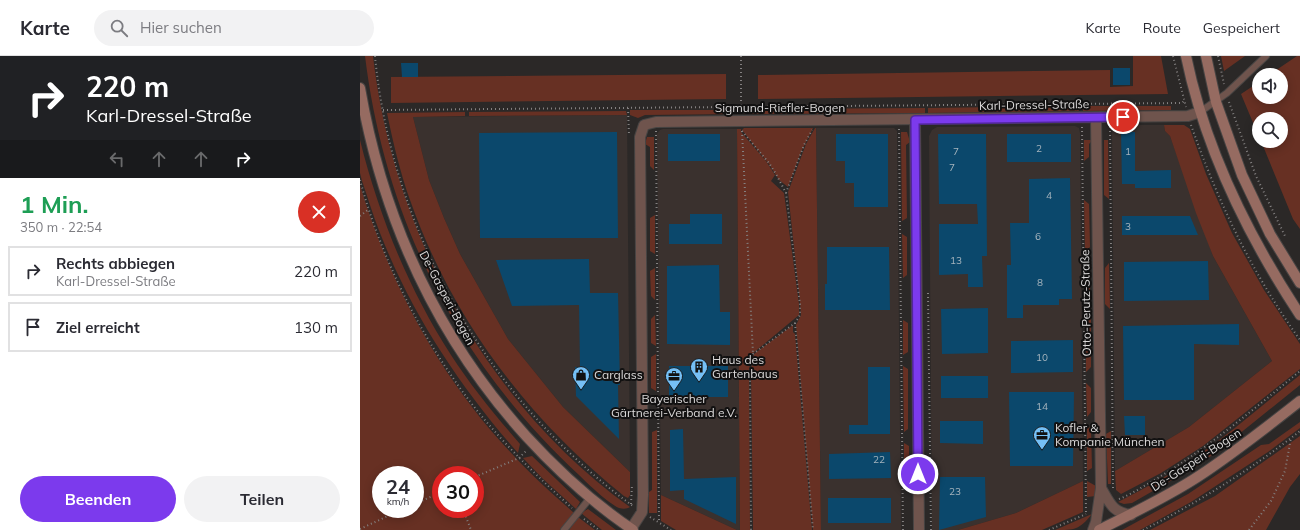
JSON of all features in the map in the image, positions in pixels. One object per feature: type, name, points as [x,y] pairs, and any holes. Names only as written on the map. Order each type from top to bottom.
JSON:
[{"type":"main road","points":[[1186,56],[1200,112],[1226,182],[1255,242],[1300,315]]},
{"type":"main road","points":[[1206,56],[1216,102],[1242,175],[1270,234],[1300,283]]},
{"type":"main road","name":"De-Gasperi-Bogen","points":[[360,88],[378,173],[400,237],[421,282],[450,335],[477,376],[511,419],[549,461],[590,498],[632,530]]},
{"type":"main road","name":"De-Gasperi-Bogen","points":[[1099,530],[1131,515],[1198,477],[1226,458],[1300,401]]},
{"type":"street","name":"Karl-Dressel-Straße","points":[[915,120],[1188,116],[1200,112]]},
{"type":"street","name":"Otto-Perutz-Straße","points":[[1093,530],[1096,522],[1101,488],[1096,118]]},
{"type":"street","name":"Sigmund-Riefler-Bogen","points":[[656,122],[742,126],[818,121],[915,120]]},
{"type":"street","points":[[915,120],[919,530]]},
{"type":"street","points":[[632,530],[642,512],[643,495],[640,137],[644,125],[656,122]]},
{"type":"street","points":[[1101,488],[1114,509],[1121,513],[1131,515]]},
{"type":"lane","points":[[1200,112],[1227,93],[1266,56]]},
{"type":"lane","points":[[564,530],[590,498]]},
{"type":"path","points":[[375,56],[383,110],[390,143],[402,184],[419,230],[442,281],[470,330],[504,378],[539,422],[592,473],[620,496],[671,530]]},
{"type":"path","points":[[741,56],[741,107],[754,354],[750,370],[751,530]]},
{"type":"path","points":[[1218,56],[1227,93],[1256,176],[1285,236]]},
{"type":"path","points":[[383,110],[1151,104],[1184,102]]},
{"type":"path","points":[[628,108],[629,122]]},
{"type":"path","points":[[1110,117],[1113,487],[1116,493]]},
{"type":"path","points":[[1082,118],[1086,514]]},
{"type":"path","points":[[899,120],[903,530]]},
{"type":"path","points":[[786,194],[804,145],[818,121]]},
{"type":"path","points":[[656,122],[659,523]]},
{"type":"path","points":[[742,126],[776,174],[786,194],[800,304],[800,315],[795,322],[754,354]]},
{"type":"path","points":[[360,180],[369,209],[360,216]]},
{"type":"path","points":[[928,288],[931,530]]},
{"type":"path","points":[[795,322],[813,530]]},
{"type":"path","points":[[1118,499],[1133,492],[1202,450],[1245,417],[1300,371]]},
{"type":"path","points":[[1143,530],[1165,519],[1227,482],[1300,431]]},
{"type":"path","points":[[1249,530],[1271,501],[1285,471],[1291,438]]},
{"type":"path","points":[[484,473],[519,458],[534,444]]},
{"type":"path","points":[[1049,530],[1090,512]]},
{"type":"path","points":[[360,529],[384,518]]},
{"type":"path","points":[[466,518],[471,530]]},
{"type":"shaded area","points":[[365,56],[373,56],[384,121],[401,186],[425,248],[455,308],[491,365],[532,418],[578,465],[630,507],[625,509],[614,506],[583,479],[536,432],[497,385],[463,336],[434,285],[410,231],[390,175],[375,116]]},
{"type":"shaded area","points":[[1133,56],[1161,56],[1168,94],[758,99],[758,75],[1110,70],[1110,87],[1133,86]]},
{"type":"shaded area","points":[[1221,56],[1245,56],[1224,71]]},
{"type":"shaded area","points":[[1297,56],[1300,56],[1300,229],[1293,219],[1264,148],[1288,148],[1288,112],[1252,112],[1252,120],[1241,94],[1252,87],[1252,104],[1288,104],[1288,68],[1279,68]]},
{"type":"shaded area","points":[[726,74],[726,99],[391,103],[391,77]]},
{"type":"shaded area","points":[[1079,106],[1079,111],[928,113],[928,108]]},
{"type":"shaded area","points":[[1083,106],[1171,106],[1171,110],[1083,111]]},
{"type":"shaded area","points":[[925,108],[925,113],[744,114],[744,109]]},
{"type":"shaded area","points":[[630,110],[738,110],[738,114],[645,115],[638,118],[630,115]]},
{"type":"shaded area","points":[[626,111],[627,115],[469,116],[469,112]]},
{"type":"shaded area","points":[[465,112],[465,116],[413,117],[429,180],[444,218],[460,254],[508,339],[563,407],[630,472],[630,495],[628,498],[589,466],[556,434],[496,363],[471,325],[427,244],[403,179],[387,113]]},
{"type":"shaded area","points":[[627,115],[630,472],[563,407],[508,339],[460,254],[444,218],[429,180],[413,117]]},
{"type":"shaded area","points":[[1121,125],[1164,125],[1165,131],[1170,136],[1213,256],[1272,361],[1189,427],[1115,471],[1112,132],[1115,127]]},
{"type":"shaded area","points":[[1164,125],[1184,125],[1190,129],[1206,174],[1232,233],[1264,290],[1300,344],[1300,369],[1203,446],[1161,473],[1121,494],[1116,490],[1115,471],[1189,427],[1272,361],[1213,256],[1196,213],[1170,136],[1165,131]]},
{"type":"shaded area","points":[[1075,126],[1079,128],[1080,133],[1083,481],[1016,513],[958,530],[932,530],[929,136],[932,130],[937,127]]},
{"type":"shaded area","points":[[744,128],[813,128],[801,152],[788,187],[779,180],[769,164],[742,130]]},
{"type":"shaded area","points":[[815,128],[821,530],[813,530],[796,325],[801,315],[788,192],[806,144]]},
{"type":"shaded area","points":[[816,128],[894,128],[897,131],[901,530],[821,530]]},
{"type":"shaded area","points":[[663,129],[737,129],[740,530],[737,530],[661,495],[657,134]]},
{"type":"shaded area","points":[[737,129],[741,129],[741,132],[766,161],[775,175],[771,181],[784,193],[799,304],[799,315],[752,354],[749,370],[750,530],[740,530]]},
{"type":"shaded area","points":[[901,132],[907,132],[910,142],[906,145],[907,218],[902,221]]},
{"type":"shaded area","points":[[647,137],[654,137],[654,170],[650,166],[650,147],[645,144]]},
{"type":"shaded area","points":[[360,140],[376,196],[396,251],[421,304],[459,367],[501,422],[520,444],[518,453],[476,402],[457,376],[422,321],[407,293],[380,233],[362,181],[360,173]]},
{"type":"shaded area","points":[[1084,140],[1093,140],[1089,144],[1089,157],[1084,161]]},
{"type":"shaded area","points":[[1104,140],[1108,140],[1109,199],[1104,195]]},
{"type":"shaded area","points":[[360,185],[372,222],[403,295],[421,330],[442,364],[464,396],[489,428],[529,472],[574,513],[560,530],[360,530]]},
{"type":"shaded area","points":[[1084,200],[1089,204],[1090,247],[1085,252]]},
{"type":"shaded area","points":[[655,215],[655,254],[650,251],[650,218]]},
{"type":"shaded area","points":[[902,234],[907,237],[907,275],[903,278]]},
{"type":"shaded area","points":[[1085,263],[1090,266],[1090,293],[1085,297]]},
{"type":"shaded area","points":[[1109,263],[1110,309],[1105,304],[1105,268]]},
{"type":"shaded area","points":[[655,268],[655,300],[651,296],[650,271]]},
{"type":"shaded area","points":[[1086,309],[1091,313],[1091,367],[1086,372]]},
{"type":"shaded area","points":[[655,315],[656,346],[651,343],[651,319]]},
{"type":"shaded area","points":[[903,320],[908,323],[908,352],[903,355]]},
{"type":"shaded area","points":[[793,325],[812,530],[753,530],[751,370],[754,354]]},
{"type":"shaded area","points":[[656,354],[656,391],[651,388],[651,357]]},
{"type":"shaded area","points":[[903,366],[908,369],[908,429],[904,432]]},
{"type":"shaded area","points":[[1300,375],[1300,385],[1200,464],[1132,503],[1124,504],[1118,502],[1188,463],[1236,427]]},
{"type":"shaded area","points":[[1086,383],[1091,388],[1091,412],[1087,417]]},
{"type":"shaded area","points":[[1300,422],[1300,428],[1268,452],[1191,502],[1140,530],[1122,530],[1188,494],[1261,445],[1269,444]]},
{"type":"shaded area","points":[[1087,425],[1091,429],[1092,468],[1087,471]]},
{"type":"shaded area","points":[[657,430],[657,513],[649,513],[649,492],[652,490],[652,432]]},
{"type":"shaded area","points":[[1111,431],[1111,484],[1108,484],[1106,434]]},
{"type":"shaded area","points":[[1300,436],[1300,474],[1290,487],[1266,530],[1150,530],[1215,496]]},
{"type":"shaded area","points":[[904,443],[909,446],[909,480],[904,483]]},
{"type":"shaded area","points":[[532,456],[580,502],[576,509],[542,478],[523,458]]},
{"type":"shaded area","points":[[1083,481],[1083,512],[1042,530],[958,530],[1016,513]]},
{"type":"shaded area","points":[[1087,481],[1096,486],[1096,496],[1087,497]]},
{"type":"shaded area","points":[[661,495],[737,530],[676,530],[661,521]]},
{"type":"shaded area","points":[[588,509],[616,530],[602,530],[581,513]]},
{"type":"shaded area","points":[[1092,514],[1084,523],[1076,528],[1055,530]]},
{"type":"shaded area","points":[[578,517],[595,530],[569,530]]},
{"type":"building","points":[[401,63],[418,63],[418,77],[402,77]]},
{"type":"building","points":[[1113,68],[1130,68],[1130,85],[1113,85]]},
{"type":"building","points":[[617,132],[618,238],[480,238],[479,133]]},
{"type":"building","points":[[1121,132],[1135,132],[1135,171],[1171,170],[1171,188],[1135,188],[1135,184],[1122,184]]},
{"type":"building","points":[[668,134],[720,134],[720,161],[668,161]]},
{"type":"building","points":[[836,134],[888,134],[888,207],[854,207],[854,183],[845,183],[845,161],[836,161]]},
{"type":"building","points":[[938,134],[986,134],[987,256],[982,256],[983,287],[968,287],[968,274],[939,275],[939,224],[978,224],[977,204],[939,204]]},
{"type":"building","points":[[1007,134],[1071,134],[1071,162],[1007,162]]},
{"type":"building","points":[[1070,178],[1072,299],[1059,299],[1059,305],[1023,305],[1023,318],[1007,318],[1007,265],[1011,265],[1010,223],[1029,223],[1029,179]]},
{"type":"building","points":[[690,214],[722,214],[722,244],[669,244],[669,224],[690,224]]},
{"type":"building","points":[[1122,216],[1190,216],[1198,235],[1122,235]]},
{"type":"building","points":[[827,247],[889,247],[890,310],[825,310]]},
{"type":"building","points":[[589,259],[590,293],[618,293],[620,385],[618,385],[619,439],[576,396],[575,367],[580,367],[579,305],[512,306],[496,260]]},
{"type":"building","points":[[1208,261],[1209,300],[1124,301],[1124,262]]},
{"type":"building","points":[[719,265],[720,312],[730,312],[730,345],[667,344],[667,266]]},
{"type":"building","points":[[988,308],[988,353],[942,354],[941,309]]},
{"type":"building","points":[[1239,324],[1239,345],[1194,344],[1194,400],[1124,400],[1123,326]]},
{"type":"building","points":[[1073,340],[1073,372],[1011,373],[1011,341]]},
{"type":"building","name":"Haus des Gartenbaus","points":[[669,366],[728,366],[728,397],[669,397]]},
{"type":"building","points":[[868,367],[890,367],[890,434],[849,434],[849,425],[868,425]]},
{"type":"building","points":[[941,376],[988,376],[988,398],[941,398]]},
{"type":"building","points":[[1009,392],[1074,392],[1073,466],[1010,466]]},
{"type":"building","points":[[1124,416],[1145,416],[1145,435],[1125,435]]},
{"type":"building","points":[[940,421],[983,421],[983,444],[940,443]]},
{"type":"building","points":[[683,429],[684,479],[736,477],[736,524],[684,499],[684,490],[670,491],[670,430]]},
{"type":"building","points":[[890,452],[891,478],[829,479],[829,454]]},
{"type":"building","points":[[940,477],[985,477],[986,517],[939,530]]},
{"type":"building","points":[[828,498],[891,498],[891,523],[828,523]]},
{"type":"place","name":"Haus des Gartenbaus","points":[[699,382]]},
{"type":"place","name":"Carglass","points":[[581,390]]},
{"type":"place","name":"Bayerischer Gärtnerei-Verband e.V.","points":[[674,391]]},
{"type":"place","name":"Kofler & Kompanie München","points":[[1042,450]]},
{"type":"route","points":[[918,474],[915,120],[1123,117]]}]
